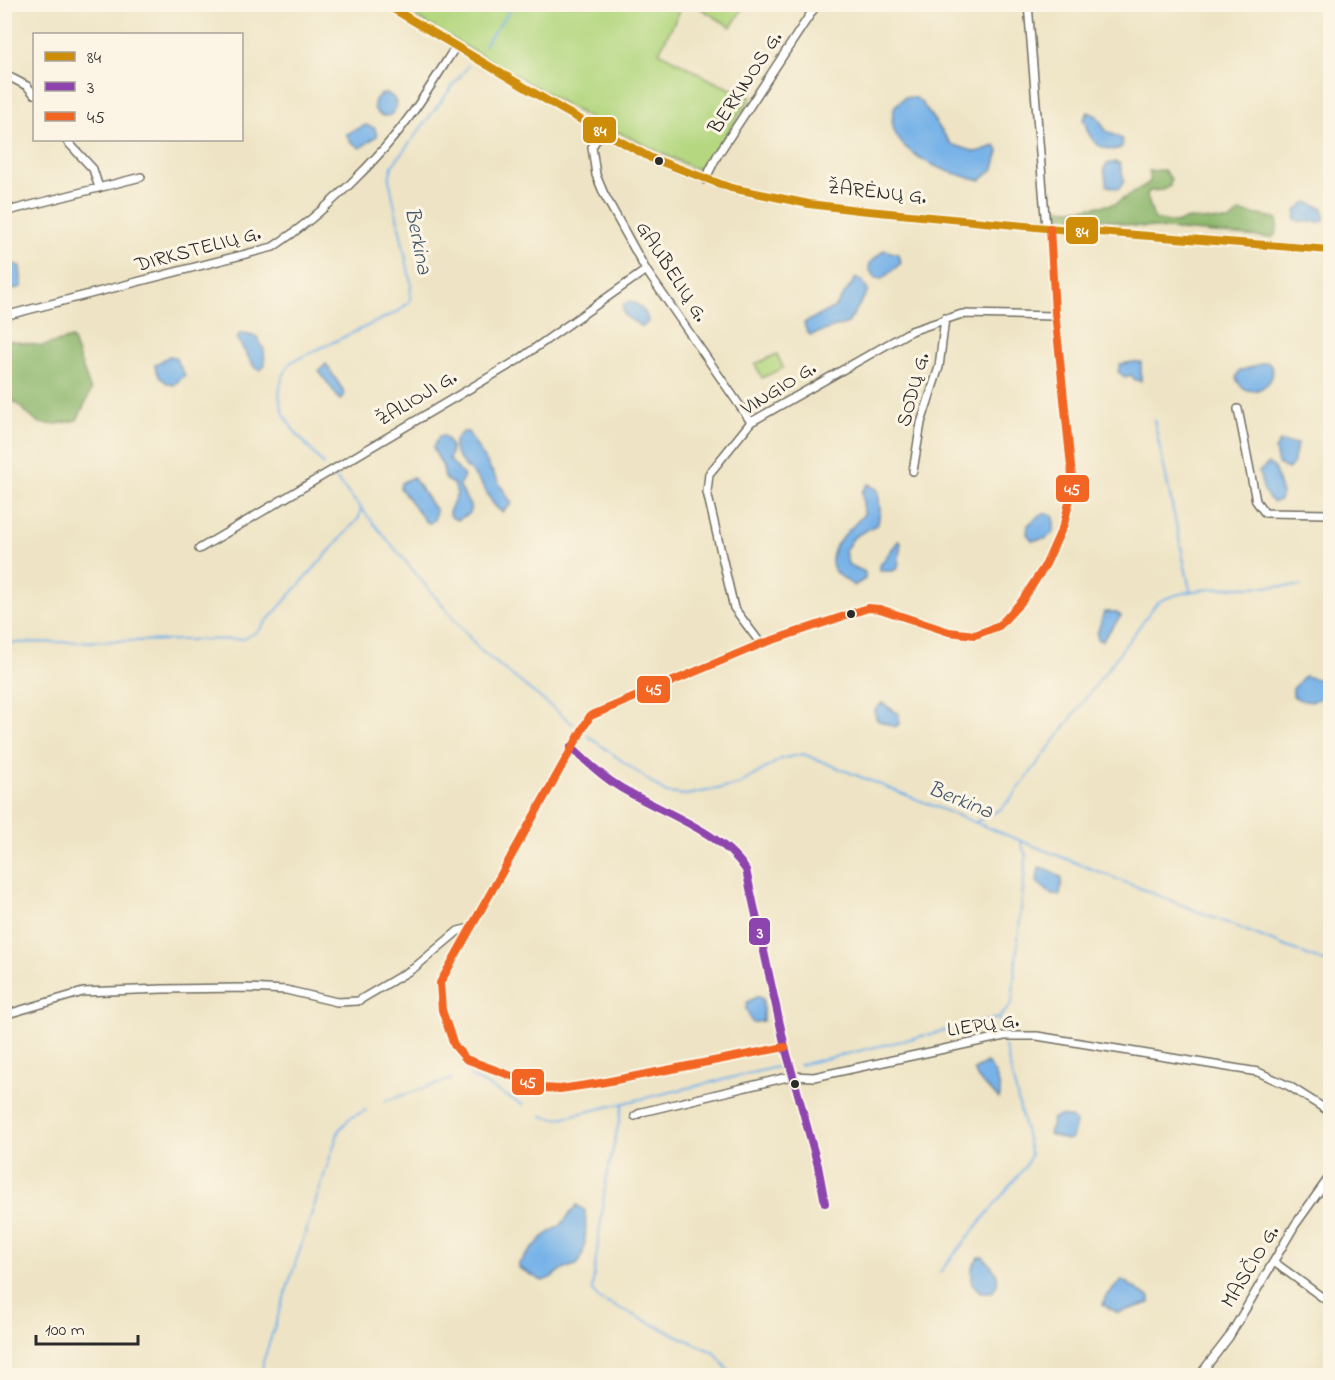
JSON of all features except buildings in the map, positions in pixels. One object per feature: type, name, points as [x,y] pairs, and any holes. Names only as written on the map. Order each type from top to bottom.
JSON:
[{"type":"main road","name":"ŽARĖNŲ G.","points":[[385,4],[651,158],[705,180],[758,195],[809,204],[1048,228],[1330,250]]},
{"type":"street","name":"BERKINOS G.","points":[[705,180],[717,156],[817,4]]},
{"type":"street","points":[[785,1047],[560,1089],[544,1088],[466,1059],[454,1045],[442,1010],[440,983],[590,716],[761,644],[868,608],[880,609],[949,632],[975,635],[999,626],[1022,601],[1046,564],[1064,525],[1073,486],[1055,316],[1028,4]]},
{"type":"street","name":"DIRKSTELIŲ G.","points":[[4,316],[273,247],[299,230],[326,206],[389,142],[412,113],[456,46]]},
{"type":"street","points":[[4,74],[27,86],[33,93]]},
{"type":"street","name":"GAUBELIŲ G.","points":[[602,131],[592,147],[596,175],[646,270],[751,422]]},
{"type":"street","points":[[67,141],[93,169],[99,188]]},
{"type":"street","points":[[4,199],[8,211],[141,177]]},
{"type":"street","name":"ŽALIOJI G.","points":[[199,549],[518,360],[646,270]]},
{"type":"street","name":"VINGIO G.","points":[[761,644],[734,608],[707,492],[709,474],[751,422],[911,331],[945,318],[981,313],[1055,316]]},
{"type":"street","name":"SODŲ G.","points":[[913,471],[921,423],[939,367],[945,318]]},
{"type":"street","points":[[1238,409],[1256,501],[1260,510],[1264,513],[1330,514]]},
{"type":"street","points":[[571,747],[595,771],[619,787],[717,841],[738,857],[746,870],[785,1047],[815,1155],[825,1203]]},
{"type":"street","points":[[4,1015],[83,992],[245,988],[286,990],[338,1002],[358,1000],[414,968],[458,931],[470,928]]},
{"type":"street","name":"LIEPŲ G.","points":[[635,1116],[642,1112],[792,1076],[814,1077],[1004,1036],[1037,1036],[1258,1072],[1289,1086],[1330,1113]]},
{"type":"street","name":"MASČIO G.","points":[[1200,1376],[1229,1336],[1296,1225],[1330,1176]]},
{"type":"street","points":[[1274,1263],[1330,1303]]},
{"type":"green space","points":[[394,5],[683,5],[659,52],[715,82],[751,97],[707,164],[702,169],[693,168],[591,119]]},
{"type":"green space","points":[[695,5],[745,5],[731,27]]},
{"type":"green space","points":[[1164,170],[1171,179],[1170,186],[1163,190],[1149,191],[1147,196],[1154,219],[1175,223],[1188,219],[1229,221],[1240,212],[1276,218],[1278,223],[1276,234],[1271,238],[1134,226],[1108,220],[1054,215],[1049,208],[1077,209],[1115,204],[1150,182],[1149,171]]},
{"type":"green space","points":[[72,338],[91,391],[77,420],[41,423],[5,395],[5,340],[42,346]]},
{"type":"green space","points":[[777,354],[783,368],[762,378],[755,364]]},
{"type":"water","points":[[385,94],[393,97],[396,105],[393,113],[385,116],[377,113],[374,105],[377,97]]},
{"type":"water","points":[[905,97],[916,98],[922,103],[951,144],[976,152],[996,146],[999,151],[994,168],[981,180],[967,177],[935,166],[906,148],[897,136],[892,122],[895,106]]},
{"type":"water","points":[[1088,112],[1097,116],[1106,131],[1122,139],[1122,147],[1113,150],[1103,148],[1095,142],[1083,120]]},
{"type":"water","points":[[366,125],[375,128],[377,136],[360,148],[350,141],[346,134]]},
{"type":"water","points":[[1116,162],[1120,164],[1124,181],[1119,189],[1107,186],[1104,168],[1107,164]]},
{"type":"water","points":[[1306,202],[1323,208],[1324,220],[1301,222],[1295,219],[1297,210]]},
{"type":"water","points":[[884,250],[898,254],[901,263],[882,279],[876,278],[869,269],[870,263]]},
{"type":"water","points":[[4,261],[20,266],[22,287],[5,291]]},
{"type":"water","points":[[856,278],[862,280],[868,291],[848,323],[811,335],[807,333],[804,323],[835,307]]},
{"type":"water","points":[[629,301],[639,306],[646,315],[648,322],[642,327],[624,315],[623,305]]},
{"type":"water","points":[[240,333],[257,337],[264,350],[265,366],[260,370],[255,368],[237,339]]},
{"type":"water","points":[[169,356],[175,357],[185,375],[174,385],[162,378],[155,365]]},
{"type":"water","points":[[1141,362],[1141,381],[1135,380],[1131,375],[1125,377],[1118,372],[1120,364]]},
{"type":"water","points":[[1267,362],[1272,368],[1272,375],[1264,387],[1249,390],[1242,387],[1236,378],[1239,371]]},
{"type":"water","points":[[326,364],[343,390],[344,396],[340,400],[319,371]]},
{"type":"water","points":[[463,432],[468,432],[512,504],[502,512],[494,505],[454,449],[457,438]]},
{"type":"water","points":[[439,436],[444,436],[450,444],[449,459],[464,476],[459,485],[471,508],[470,513],[458,520],[452,518],[449,512],[457,494],[454,484],[446,479],[443,466],[433,448]]},
{"type":"water","points":[[1280,442],[1297,444],[1293,465],[1288,469],[1278,464],[1275,450]]},
{"type":"water","points":[[1268,464],[1274,467],[1282,494],[1280,500],[1274,502],[1265,493],[1259,472]]},
{"type":"water","points":[[413,477],[436,511],[434,520],[430,523],[426,522],[400,488],[401,483]]},
{"type":"water","points":[[868,484],[878,490],[880,510],[878,524],[854,537],[845,551],[848,564],[865,572],[865,579],[854,586],[835,572],[832,555],[840,540],[864,514],[862,492]]},
{"type":"water","points":[[1049,513],[1054,517],[1054,532],[1045,539],[1032,540],[1027,534],[1028,525],[1040,515]]},
{"type":"water","points":[[899,540],[901,542],[898,568],[893,571],[880,571],[880,565]]},
{"type":"water","points":[[1104,612],[1116,612],[1121,616],[1102,641],[1098,640],[1097,634]]},
{"type":"water","points":[[1304,676],[1325,681],[1327,689],[1325,695],[1309,702],[1293,696],[1293,689]]},
{"type":"water","points":[[882,703],[899,714],[899,724],[895,727],[877,720],[874,711]]},
{"type":"water","points":[[1039,867],[1062,878],[1060,895],[1052,895],[1037,882]]},
{"type":"water","points":[[758,996],[763,999],[763,1021],[752,1023],[746,1009],[747,1002]]},
{"type":"water","points":[[987,1063],[998,1080],[999,1099],[978,1079],[974,1070]]},
{"type":"water","points":[[1061,1116],[1071,1118],[1076,1123],[1072,1138],[1066,1140],[1049,1134],[1053,1118]]},
{"type":"water","points":[[577,1205],[585,1211],[584,1248],[580,1261],[542,1281],[519,1268],[519,1263],[543,1237],[561,1225]]},
{"type":"water","points":[[979,1257],[983,1257],[991,1265],[996,1274],[997,1283],[992,1292],[980,1292],[972,1283],[972,1267]]},
{"type":"water","points":[[1122,1280],[1150,1298],[1150,1303],[1118,1313],[1103,1305],[1105,1298]]},
{"type":"waterway","name":"Berkina","points":[[484,45],[515,4]]},
{"type":"waterway","name":"Berkina","points":[[324,465],[286,418],[279,392],[282,377],[291,362],[399,311],[410,301],[411,283],[389,179],[392,166],[468,66]]},
{"type":"waterway","points":[[1154,420],[1190,590]]},
{"type":"waterway","name":"Berkina","points":[[333,475],[480,650],[573,724]]},
{"type":"waterway","points":[[4,643],[244,639],[258,631],[359,518],[361,507]]},
{"type":"waterway","points":[[977,821],[1001,809],[1014,795],[1156,604],[1184,593],[1204,590],[1301,586]]},
{"type":"waterway","name":"Berkina","points":[[588,736],[666,793],[686,795],[738,785],[781,759],[803,754],[1330,964]]},
{"type":"waterway","points":[[799,1065],[999,1018],[1012,1004],[1026,856],[1020,840]]},
{"type":"waterway","points":[[999,1019],[1001,1028]]},
{"type":"waterway","points":[[940,1272],[1025,1167],[1031,1155],[1005,1046]]},
{"type":"waterway","points":[[542,1116],[556,1119],[781,1066]]},
{"type":"waterway","points":[[470,1076],[523,1105]]},
{"type":"waterway","points":[[385,1101],[452,1079]]},
{"type":"waterway","points":[[623,1104],[606,1180],[592,1290],[599,1299],[715,1353],[732,1376]]},
{"type":"waterway","points":[[262,1376],[263,1362],[339,1130],[350,1118],[366,1110]]},
{"type":"transit line","name":"84","points":[[385,4],[563,110],[651,158],[731,188],[809,204],[858,210],[1046,228],[1330,250]]},
{"type":"transit line","name":"45","points":[[785,1047],[600,1083],[560,1089],[544,1088],[466,1059],[454,1045],[442,1010],[440,983],[590,716],[761,644],[868,608],[880,609],[949,632],[975,635],[999,626],[1022,601],[1046,564],[1064,524],[1073,486],[1055,312],[1050,228]]},
{"type":"transit line","name":"3","points":[[571,747],[599,773],[618,786],[687,822],[721,844],[746,870],[785,1047],[818,1166],[825,1203]]}]
